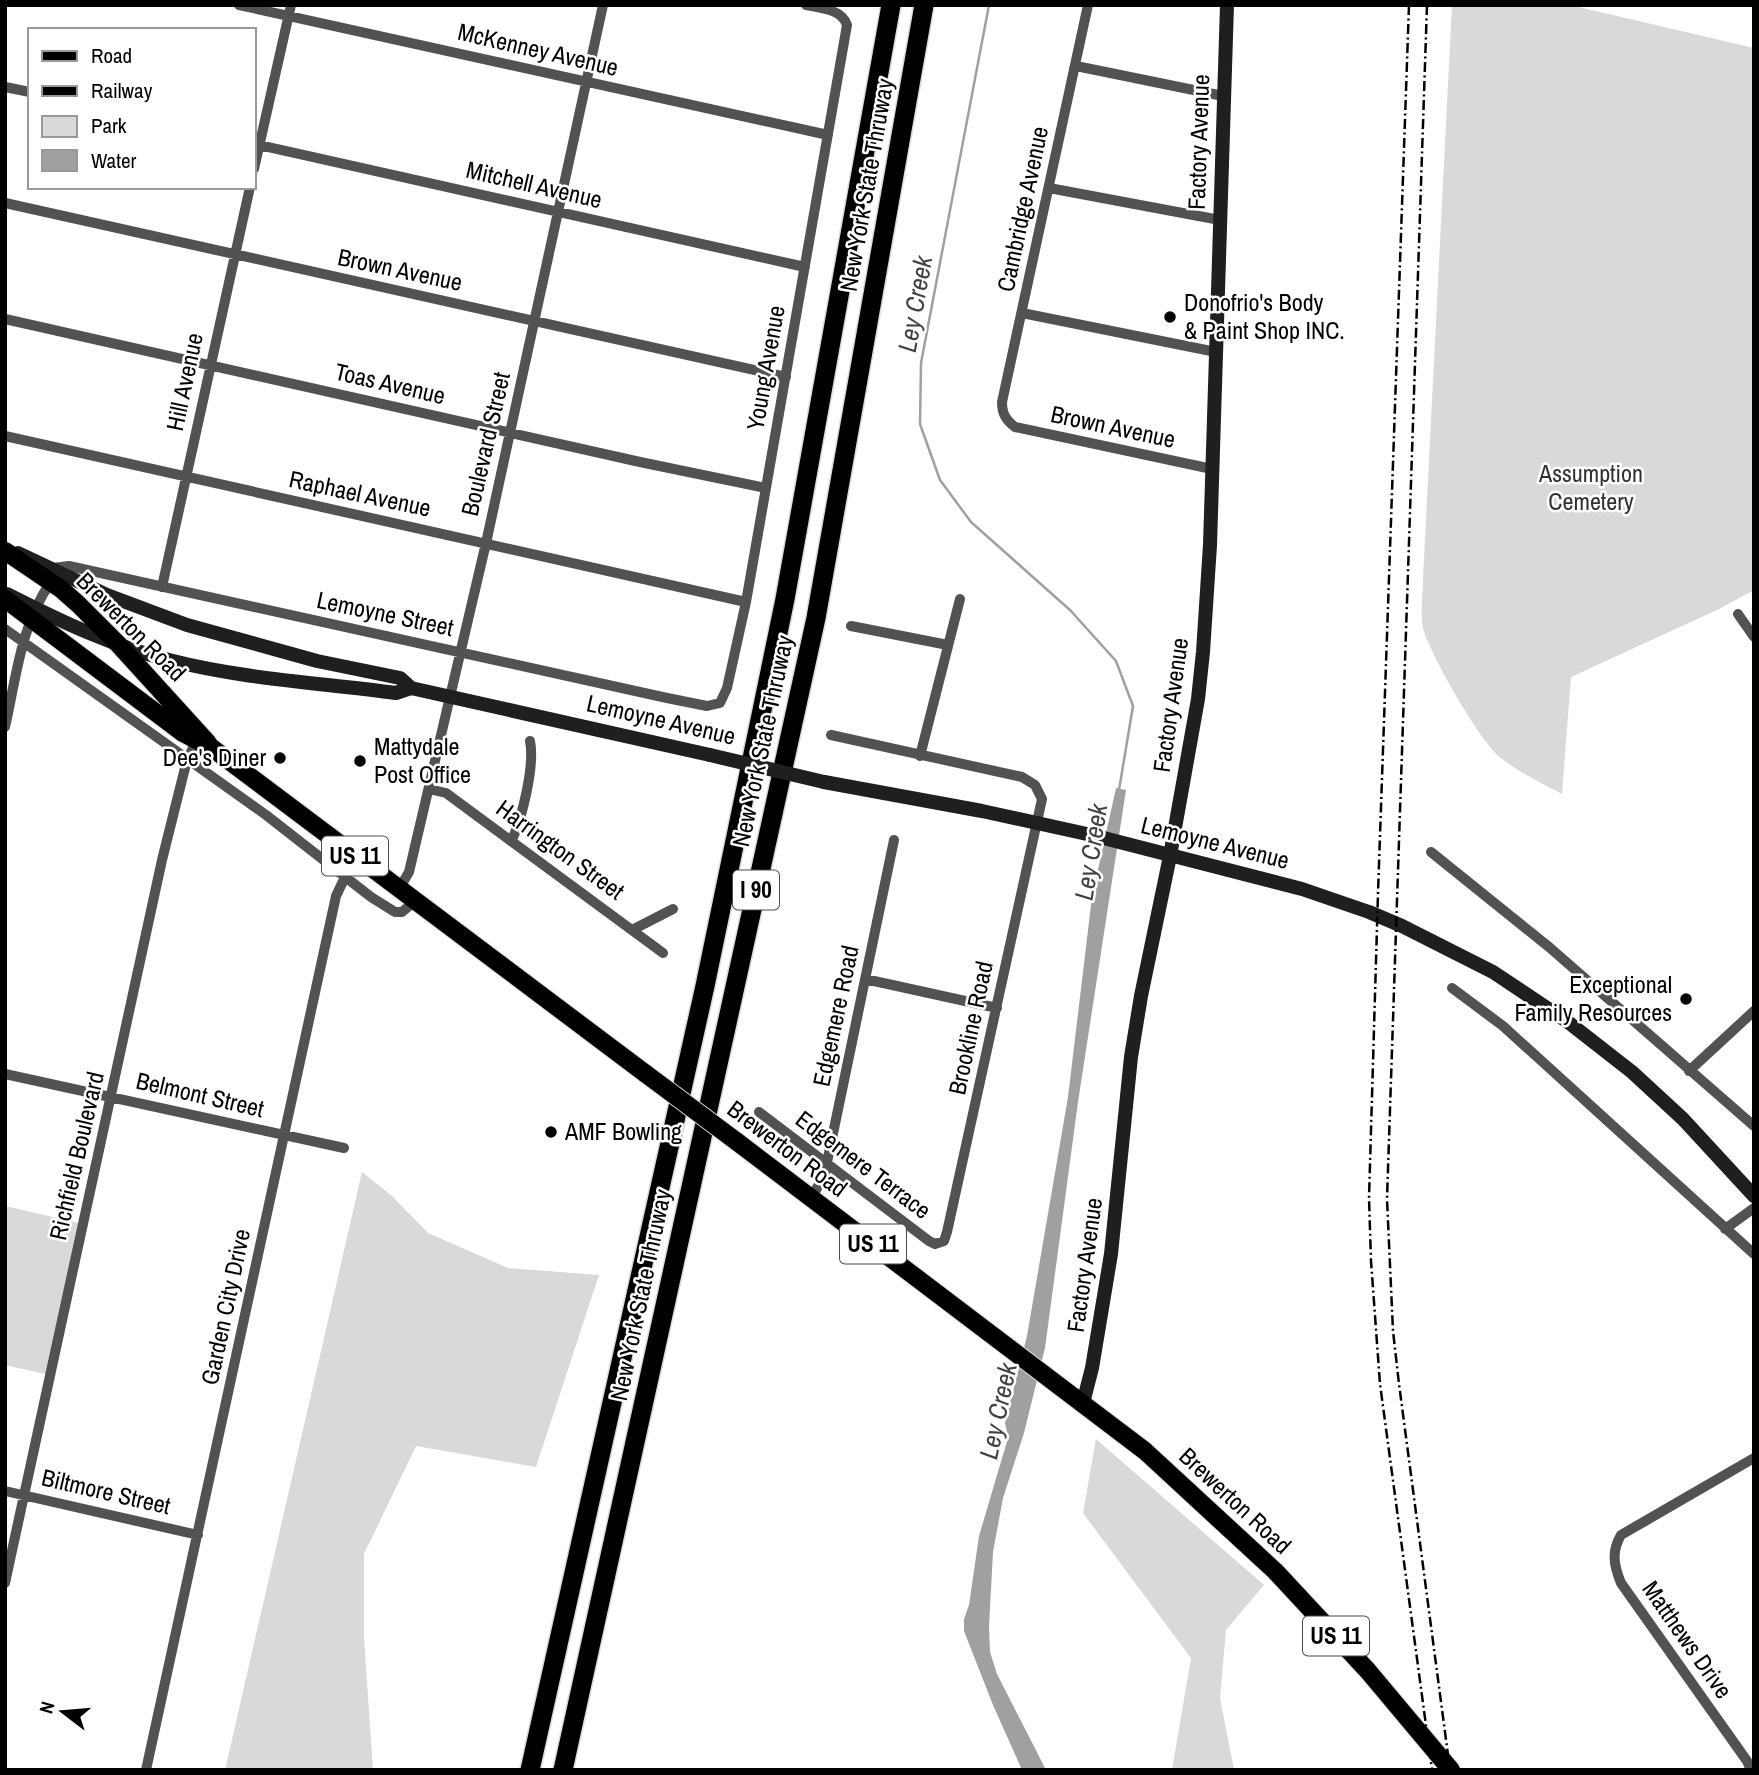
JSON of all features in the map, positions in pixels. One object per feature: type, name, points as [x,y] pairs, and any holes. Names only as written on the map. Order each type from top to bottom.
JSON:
[{"type":"highway","name":"New York State Thruway","points":[[530,1770],[708,973],[785,599],[891,5]]},
{"type":"highway","name":"New York State Thruway","points":[[562,1770],[816,618],[924,5]]},
{"type":"main road","name":"Brewerton Road","points":[[5,549],[52,575],[192,723],[205,744]]},
{"type":"main road","name":"Brewerton Road","points":[[5,599],[32,613],[183,733],[205,744],[1145,1451],[1273,1569],[1368,1671],[1451,1770]]},
{"type":"street","name":"McKenney Avenue","points":[[239,5],[289,11],[586,83],[828,135]]},
{"type":"street","name":"Boulevard Street","points":[[399,889],[409,872],[461,652],[603,5]]},
{"type":"street","name":"Young Avenue","points":[[707,706],[720,703],[724,696],[746,602],[847,25],[841,15],[806,5]]},
{"type":"street","name":"Cambridge Avenue","points":[[1007,421],[1002,411],[1002,402],[1088,5]]},
{"type":"street","name":"Factory Avenue","points":[[1083,1403],[1093,1368],[1111,1254],[1131,1057],[1198,699],[1203,652],[1210,545],[1227,5]]},
{"type":"street","points":[[256,144],[289,11]]},
{"type":"street","points":[[1076,66],[1223,96]]},
{"type":"street","points":[[5,87],[28,92]]},
{"type":"street","name":"Mitchell Avenue","points":[[256,144],[805,267]]},
{"type":"street","points":[[1049,188],[1220,220]]},
{"type":"street","name":"Hill Avenue","points":[[162,587],[250,189]]},
{"type":"street","name":"Brown Avenue","points":[[5,203],[786,377]]},
{"type":"street","points":[[1022,313],[1216,352]]},
{"type":"street","name":"Toas Avenue","points":[[5,319],[766,488]]},
{"type":"street","name":"Brown Avenue","points":[[1007,421],[1015,427],[1212,469]]},
{"type":"street","name":"Raphael Avenue","points":[[5,436],[746,602]]},
{"type":"street","name":"Lemoyne Street","points":[[52,575],[69,566],[707,706]]},
{"type":"street","points":[[5,727],[32,613],[52,575]]},
{"type":"street","name":"Lemoyne Avenue","points":[[52,575],[187,625],[317,661],[400,678],[411,688]]},
{"type":"street","name":"Lemoyne Avenue","points":[[5,593],[32,613],[167,660],[257,677],[396,693],[411,688],[450,695],[824,782],[1038,823],[1126,843],[1302,889],[1369,912],[1493,972],[1568,1021],[1632,1072],[1683,1119],[1754,1196]]},
{"type":"street","points":[[920,756],[960,599]]},
{"type":"street","points":[[1738,614],[1754,637]]},
{"type":"street","points":[[851,626],[948,645]]},
{"type":"street","points":[[5,629],[266,815],[395,912],[402,912],[415,901]]},
{"type":"street","points":[[831,735],[1022,777],[1029,780],[1042,799],[1038,823]]},
{"type":"street","points":[[512,840],[531,764],[530,741]]},
{"type":"street","name":"Richfield Boulevard","points":[[5,1583],[162,860],[187,760],[205,744]]},
{"type":"street","name":"Harrington Street","points":[[429,789],[446,793],[663,953]]},
{"type":"street","name":"Brookline Road","points":[[944,1241],[1038,823]]},
{"type":"street","name":"Edgemere Road","points":[[812,1198],[826,1163],[894,839]]},
{"type":"street","points":[[1431,852],[1549,947],[1754,1126]]},
{"type":"street","name":"Garden City Drive","points":[[146,1770],[335,897],[345,877],[360,860]]},
{"type":"street","points":[[632,930],[673,909]]},
{"type":"street","points":[[865,979],[997,1008]]},
{"type":"street","points":[[1452,988],[1503,1026],[1754,1254]]},
{"type":"street","points":[[1689,1071],[1754,1011]]},
{"type":"street","name":"Belmont Street","points":[[5,1074],[344,1148]]},
{"type":"street","name":"Edgemere Terrace","points":[[759,1112],[929,1241],[935,1244],[944,1241]]},
{"type":"street","points":[[1726,1229],[1754,1208]]},
{"type":"street","name":"Matthews Drive","points":[[1751,1770],[1621,1583],[1615,1568],[1615,1544],[1621,1535],[1754,1458]]},
{"type":"street","name":"Biltmore Street","points":[[5,1491],[198,1535]]},
{"type":"green space","name":"Assumption Cemetery","points":[[1452,5],[1570,5],[1754,48],[1754,590],[1719,609],[1571,677],[1562,794],[1531,778],[1492,749],[1445,676],[1427,640],[1422,622]]},
{"type":"green space","points":[[362,1172],[392,1196],[428,1233],[508,1268],[599,1275],[536,1467],[416,1446],[364,1554],[364,1637],[373,1770],[225,1770]]},
{"type":"green space","points":[[5,1206],[83,1224],[50,1375],[5,1365]]},
{"type":"green space","points":[[1096,1439],[1264,1585],[1226,1630],[1220,1698],[1234,1770],[1172,1770],[1191,1658],[1083,1513]]},
{"type":"water","points":[[1116,788],[1126,790],[1078,1102],[1045,1348],[1024,1433],[1003,1498],[993,1552],[990,1652],[997,1674],[1046,1770],[1022,1770],[964,1631],[964,1619],[969,1605],[979,1536],[1008,1438],[1005,1423],[1027,1336],[1068,1097],[1092,897]]},
{"type":"waterway","name":"Ley Creek","points":[[989,5],[921,363],[920,424],[940,480],[971,522],[1070,610],[1116,661],[1133,706],[1119,790]]},
{"type":"railway","points":[[1409,5],[1369,1198],[1380,1384],[1432,1770]]},
{"type":"railway","points":[[1427,5],[1387,1199],[1393,1331],[1450,1770]]},
{"type":"place","name":"Donofrio's Body & Paint Shop INC.","points":[[1170,317]]},
{"type":"place","name":"Dee's Diner","points":[[280,758]]},
{"type":"place","name":"Mattydale Post Office","points":[[360,761]]},
{"type":"place","name":"Exceptional Family Resources","points":[[1686,999]]},
{"type":"place","name":"AMF Bowling","points":[[551,1132]]}]
